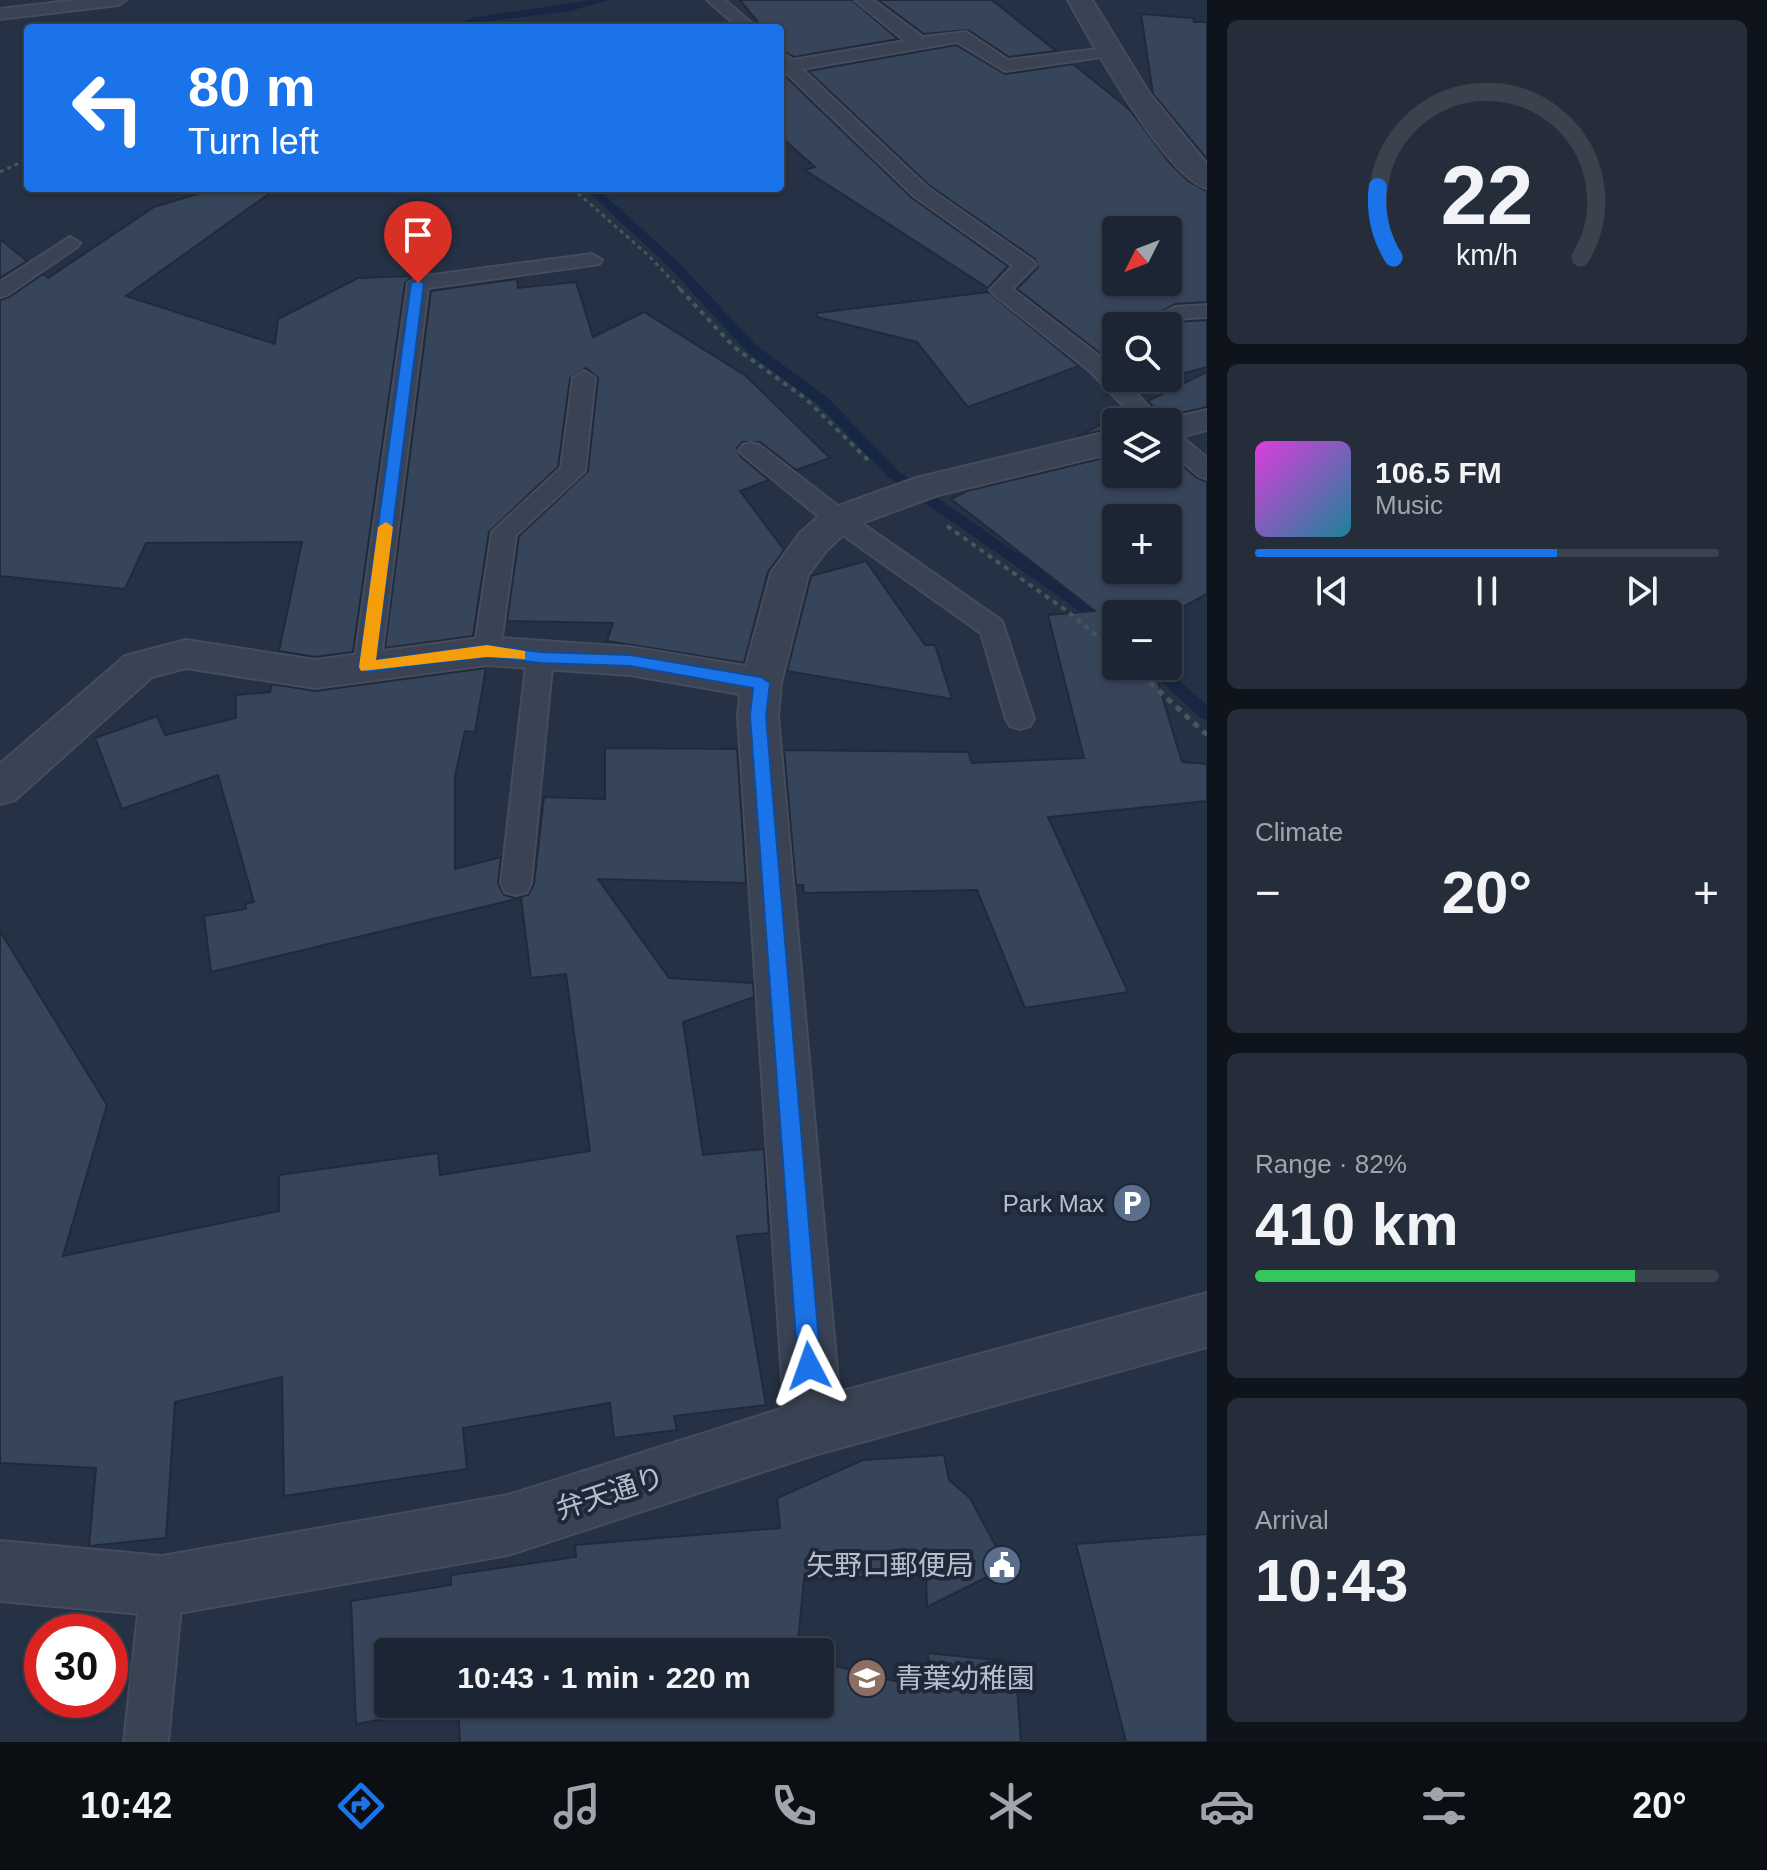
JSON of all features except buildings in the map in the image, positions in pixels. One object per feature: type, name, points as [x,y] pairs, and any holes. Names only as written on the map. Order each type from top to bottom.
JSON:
[{"type":"street","points":[[1080,0],[1108,51],[1185,160],[1207,180]]},
{"type":"street","points":[[1182,426],[1207,420]]},
{"type":"street","points":[[814,1427],[758,716],[761,683],[790,573],[813,542],[838,519],[915,490],[1102,444]]},
{"type":"street","points":[[0,788],[139,666],[186,654],[315,674],[487,651],[630,661],[761,683]]},
{"type":"street","name":"弁天通り","points":[[0,1571],[162,1586],[508,1525],[814,1427],[1207,1320]]},
{"type":"lane","points":[[0,14],[118,0]]},
{"type":"lane","points":[[715,0],[744,24]]},
{"type":"lane","points":[[863,0],[919,43]]},
{"type":"lane","points":[[784,62],[960,36],[1005,66],[1108,51]]},
{"type":"lane","points":[[784,62],[921,192],[1026,265],[1000,290],[1099,367],[1139,408]]},
{"type":"lane","points":[[0,291],[70,243]]},
{"type":"lane","points":[[367,667],[418,283],[592,260]]},
{"type":"lane","points":[[1182,313],[1207,311]]},
{"type":"lane","points":[[487,651],[504,532],[573,471],[584,378]]},
{"type":"lane","points":[[1182,449],[1207,471]]},
{"type":"lane","points":[[751,450],[838,519],[993,628],[1020,719]]},
{"type":"lane","points":[[516,883],[540,657]]},
{"type":"lane","points":[[146,1742],[162,1586]]},
{"type":"path","points":[[0,172],[24,161]]},
{"type":"path","points":[[577,192],[649,256],[734,347],[806,399],[1102,640]]},
{"type":"path","points":[[1147,680],[1207,735]]},
{"type":"waterway","points":[[470,24],[470,21],[570,8],[603,0]]},
{"type":"waterway","points":[[594,192],[673,264],[752,349],[823,401],[893,474],[1072,598],[1102,623]]},
{"type":"waterway","points":[[1168,680],[1207,714]]},
{"type":"slow traffic","points":[[386,527],[367,667],[487,651],[519,655]]},
{"type":"place","name":"Park Max","points":[[1132,1203]]},
{"type":"place","name":"矢野口郵便局","points":[[1002,1565]]},
{"type":"place","name":"青葉幼稚園","points":[[867,1678]]},
{"type":"route","points":[[418,283],[367,667],[487,651],[630,661],[761,683],[758,716],[809,1366]]}]
